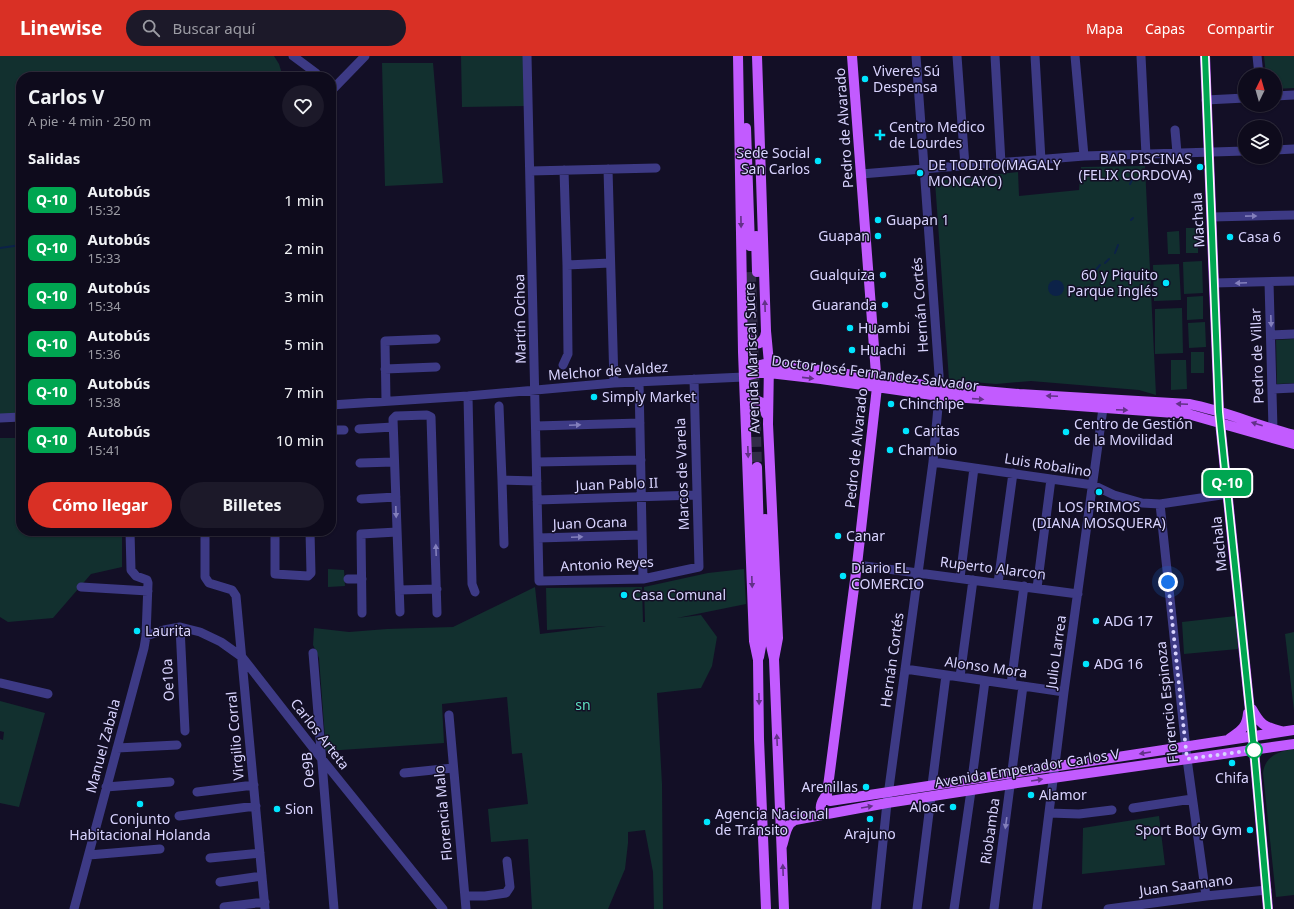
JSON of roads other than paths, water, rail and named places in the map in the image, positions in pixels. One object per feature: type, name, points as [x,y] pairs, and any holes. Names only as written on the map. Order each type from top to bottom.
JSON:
[{"type":"main road","name":"Avenida Mariscal Sucre","points":[[738,56],[743,76],[754,272],[752,111],[757,56]]},
{"type":"main road","name":"Avenida Mariscal Sucre","points":[[738,56],[744,377],[754,641],[758,660],[766,909]]},
{"type":"main road","name":"Avenida Mariscal Sucre","points":[[757,56],[766,331],[769,368],[768,424],[778,638],[774,659]]},
{"type":"main road","name":"Pedro de Alvarado","points":[[826,815],[821,811],[820,806],[828,797],[857,565],[877,382],[852,56]]},
{"type":"main road","name":"Machala","points":[[1205,56],[1219,412],[1250,703],[1268,909]]},
{"type":"main road","points":[[743,323],[746,336],[751,343],[758,343],[764,339],[766,331]]},
{"type":"main road","name":"Doctor José Fernandez Salvador","points":[[744,377],[769,368],[877,382],[939,392],[1103,404],[1188,414],[1294,444]]},
{"type":"main road","points":[[746,413],[747,405],[751,402],[761,402],[765,409],[768,424]]},
{"type":"main road","name":"Doctor José Fernandez Salvador","points":[[1103,404],[1189,404],[1294,435]]},
{"type":"main road","name":"Avenida Mariscal Sucre","points":[[758,660],[762,641],[760,467],[770,641],[774,659],[784,909]]},
{"type":"main road","points":[[1250,703],[1263,724],[1270,728],[1289,731]]},
{"type":"main road","points":[[1227,740],[1245,726],[1250,703]]},
{"type":"main road","name":"Avenida Emperador Carlos V","points":[[828,797],[932,785],[1289,731]]},
{"type":"main road","name":"Avenida Emperador Carlos V","points":[[782,846],[788,825],[791,822],[826,815],[1011,784],[1294,744]]},
{"type":"main road","points":[[1256,771],[1264,753],[1269,749],[1278,746]]},
{"type":"street","points":[[336,86],[365,56]]},
{"type":"street","name":"Martín Ochoa","points":[[527,56],[539,581]]},
{"type":"street","name":"Hernán Cortés","points":[[876,909],[887,804],[933,462],[939,392],[925,168],[916,56]]},
{"type":"street","points":[[957,56],[965,166]]},
{"type":"street","points":[[995,56],[1001,163]]},
{"type":"street","points":[[1035,56],[1041,160]]},
{"type":"street","points":[[1075,56],[1084,156]]},
{"type":"street","points":[[1141,56],[1146,155]]},
{"type":"street","points":[[1257,56],[1258,68]]},
{"type":"street","points":[[297,57],[314,72]]},
{"type":"street","points":[[1282,96],[1294,95]]},
{"type":"street","points":[[1206,100],[1238,98]]},
{"type":"street","points":[[1175,130],[1177,153]]},
{"type":"street","points":[[1282,150],[1294,149]]},
{"type":"street","points":[[861,174],[1084,156],[1238,151]]},
{"type":"street","points":[[530,171],[656,168]]},
{"type":"street","points":[[608,169],[614,383]]},
{"type":"street","points":[[563,365],[568,354],[564,170]]},
{"type":"street","points":[[1212,218],[1294,215]]},
{"type":"street","points":[[567,265],[610,263]]},
{"type":"street","points":[[1214,284],[1294,280]]},
{"type":"street","name":"Pedro de Villar","points":[[1269,282],[1273,429]]},
{"type":"street","points":[[1271,335],[1294,334]]},
{"type":"street","points":[[386,401],[385,341],[436,339]]},
{"type":"street","points":[[385,369],[436,367]]},
{"type":"street","name":"Melchor de Valdez","points":[[336,405],[535,391],[614,383],[744,377]]},
{"type":"street","name":"Marcos de Varela","points":[[694,379],[699,567]]},
{"type":"street","points":[[639,382],[643,579]]},
{"type":"street","points":[[1273,389],[1294,388]]},
{"type":"street","points":[[468,396],[472,584],[475,592]]},
{"type":"street","points":[[411,400],[412,416]]},
{"type":"street","name":"Julio Larrea","points":[[1037,909],[1064,692],[1103,404]]},
{"type":"street","points":[[499,406],[504,544]]},
{"type":"street","points":[[400,612],[394,462],[394,417],[427,415],[431,417],[438,613]]},
{"type":"street","points":[[0,418],[16,417]]},
{"type":"street","points":[[536,426],[640,423]]},
{"type":"street","points":[[359,429],[393,428]]},
{"type":"street","points":[[336,430],[344,430]]},
{"type":"street","points":[[537,462],[641,460]]},
{"type":"street","points":[[360,463],[394,462]]},
{"type":"street","name":"Luis Robalino","points":[[933,462],[1093,485],[1121,497],[1142,503],[1160,504],[1228,494]]},
{"type":"street","points":[[960,578],[974,468]]},
{"type":"street","points":[[998,583],[1013,473]]},
{"type":"street","points":[[1037,588],[1051,479]]},
{"type":"street","points":[[502,480],[537,481]]},
{"type":"street","name":"Juan Pablo II","points":[[537,500],[697,495]]},
{"type":"street","points":[[361,499],[396,497]]},
{"type":"street","name":"Florencio Espinoza","points":[[1160,504],[1187,759],[1206,896]]},
{"type":"street","points":[[362,612],[362,534],[397,532]]},
{"type":"street","name":"Juan Ocana","points":[[538,538],[642,535]]},
{"type":"street","points":[[81,587],[148,591],[147,580],[136,576],[131,570],[130,536]]},
{"type":"street","name":"Virgilio Corral","points":[[205,536],[205,577],[209,583],[232,590],[236,596],[265,906]]},
{"type":"street","points":[[275,536],[275,574],[308,576],[311,574],[310,536]]},
{"type":"street","name":"Ruperto Alarcon","points":[[857,565],[1078,594]]},
{"type":"street","name":"Antonio Reyes","points":[[539,581],[643,579],[699,567]]},
{"type":"street","points":[[348,579],[362,579]]},
{"type":"street","points":[[960,677],[973,580]]},
{"type":"street","points":[[1011,684],[1024,586]]},
{"type":"street","points":[[399,590],[437,589]]},
{"type":"street","name":"Manuel Zabala","points":[[74,909],[146,636],[148,591]]},
{"type":"street","name":"Carlos Arteta","points":[[146,636],[180,627],[200,632],[221,642],[242,657],[321,758],[443,909]]},
{"type":"street","name":"Oe10a","points":[[180,627],[185,731]]},
{"type":"street","name":"Oe9B","points":[[313,653],[334,909]]},
{"type":"street","name":"Alonso Mora","points":[[905,669],[1064,692]]},
{"type":"street","points":[[932,785],[946,675]]},
{"type":"street","points":[[972,779],[985,680]]},
{"type":"street","points":[[0,683],[48,694]]},
{"type":"street","name":"Riobamba","points":[[994,909],[1023,686]]},
{"type":"street","name":"Florencia Malo","points":[[449,715],[466,909]]},
{"type":"street","points":[[117,748],[177,745]]},
{"type":"street","points":[[404,773],[453,768]]},
{"type":"street","points":[[106,787],[170,782]]},
{"type":"street","points":[[197,792],[254,785]]},
{"type":"street","points":[[954,909],[970,791]]},
{"type":"street","points":[[917,909],[931,797]]},
{"type":"street","points":[[1134,808],[1192,799]]},
{"type":"street","points":[[179,816],[256,806]]},
{"type":"street","points":[[1049,813],[1079,814],[1112,810]]},
{"type":"street","points":[[88,855],[160,849]]},
{"type":"street","points":[[210,858],[260,853]]},
{"type":"street","points":[[464,896],[485,896],[506,893],[510,887],[507,861]]},
{"type":"street","points":[[220,882],[262,876]]},
{"type":"street","name":"Juan Saamano","points":[[1108,909],[1206,896],[1267,890]]},
{"type":"street","points":[[224,907],[265,906]]},
{"type":"water","points":[[1053,280],[1059,280],[1064,285],[1062,294],[1059,296],[1053,296],[1048,291],[1048,285]]},
{"type":"waterway","points":[[1130,184],[1132,180]]},
{"type":"waterway","points":[[1115,253],[1118,245]]},
{"type":"waterway","points":[[0,248],[16,246]]},
{"type":"waterway","points":[[1105,263],[1109,259]]},
{"type":"waterway","points":[[1095,271],[1100,265]]},
{"type":"tunnel","points":[[751,272],[757,467]]},
{"type":"place","name":"Viveres Sú Despensa","points":[[865,79]]},
{"type":"place","name":"Centro Medico de Lourdes","points":[[880,135]]},
{"type":"place","name":"Sede Social San Carlos","points":[[818,161]]},
{"type":"place","name":"BAR PISCINAS (FELIX CORDOVA)","points":[[1200,167]]},
{"type":"place","name":"DE TODITO(MAGALY MONCAYO)","points":[[920,173]]},
{"type":"place","name":"Guapan 1","points":[[878,220]]},
{"type":"place","name":"Guapan","points":[[878,236]]},
{"type":"place","name":"Casa 6","points":[[1230,237]]},
{"type":"place","name":"Gualquiza","points":[[883,275]]},
{"type":"place","name":"60 y Piquito Parque Inglés","points":[[1166,283]]},
{"type":"place","name":"Guaranda","points":[[885,305]]},
{"type":"place","name":"Huambi","points":[[850,328]]},
{"type":"place","name":"Huachi","points":[[852,350]]},
{"type":"place","name":"Simply Market","points":[[594,397]]},
{"type":"place","name":"Chinchipe","points":[[891,404]]},
{"type":"place","name":"Caritas","points":[[906,431]]},
{"type":"place","name":"Centro de Gestión de la Movilidad","points":[[1066,432]]},
{"type":"place","name":"Chambio","points":[[890,450]]},
{"type":"place","name":"LOS PRIMOS (DIANA MOSQUERA)","points":[[1099,492]]},
{"type":"place","name":"Canar","points":[[838,536]]},
{"type":"place","name":"Diario EL COMERCIO","points":[[843,576]]},
{"type":"place","name":"Casa Comunal","points":[[624,595]]},
{"type":"place","name":"ADG 17","points":[[1096,621]]},
{"type":"place","name":"Laurita","points":[[137,631]]},
{"type":"place","name":"ADG 16","points":[[1086,664]]},
{"type":"place","name":"Chifa","points":[[1232,763]]},
{"type":"place","name":"Arenillas","points":[[866,787]]},
{"type":"place","name":"Alamor","points":[[1031,795]]},
{"type":"place","name":"Conjunto Habitacional Holanda","points":[[140,804]]},
{"type":"place","name":"Aloac","points":[[953,807]]},
{"type":"place","name":"Sion","points":[[277,809]]},
{"type":"place","name":"Arajuno","points":[[870,819]]},
{"type":"place","name":"Agencia Nacional de Tránsito","points":[[707,822]]},
{"type":"place","name":"Sport Body Gym","points":[[1250,830]]},
{"type":"park label","name":"sn","points":[[583,705]]}]
